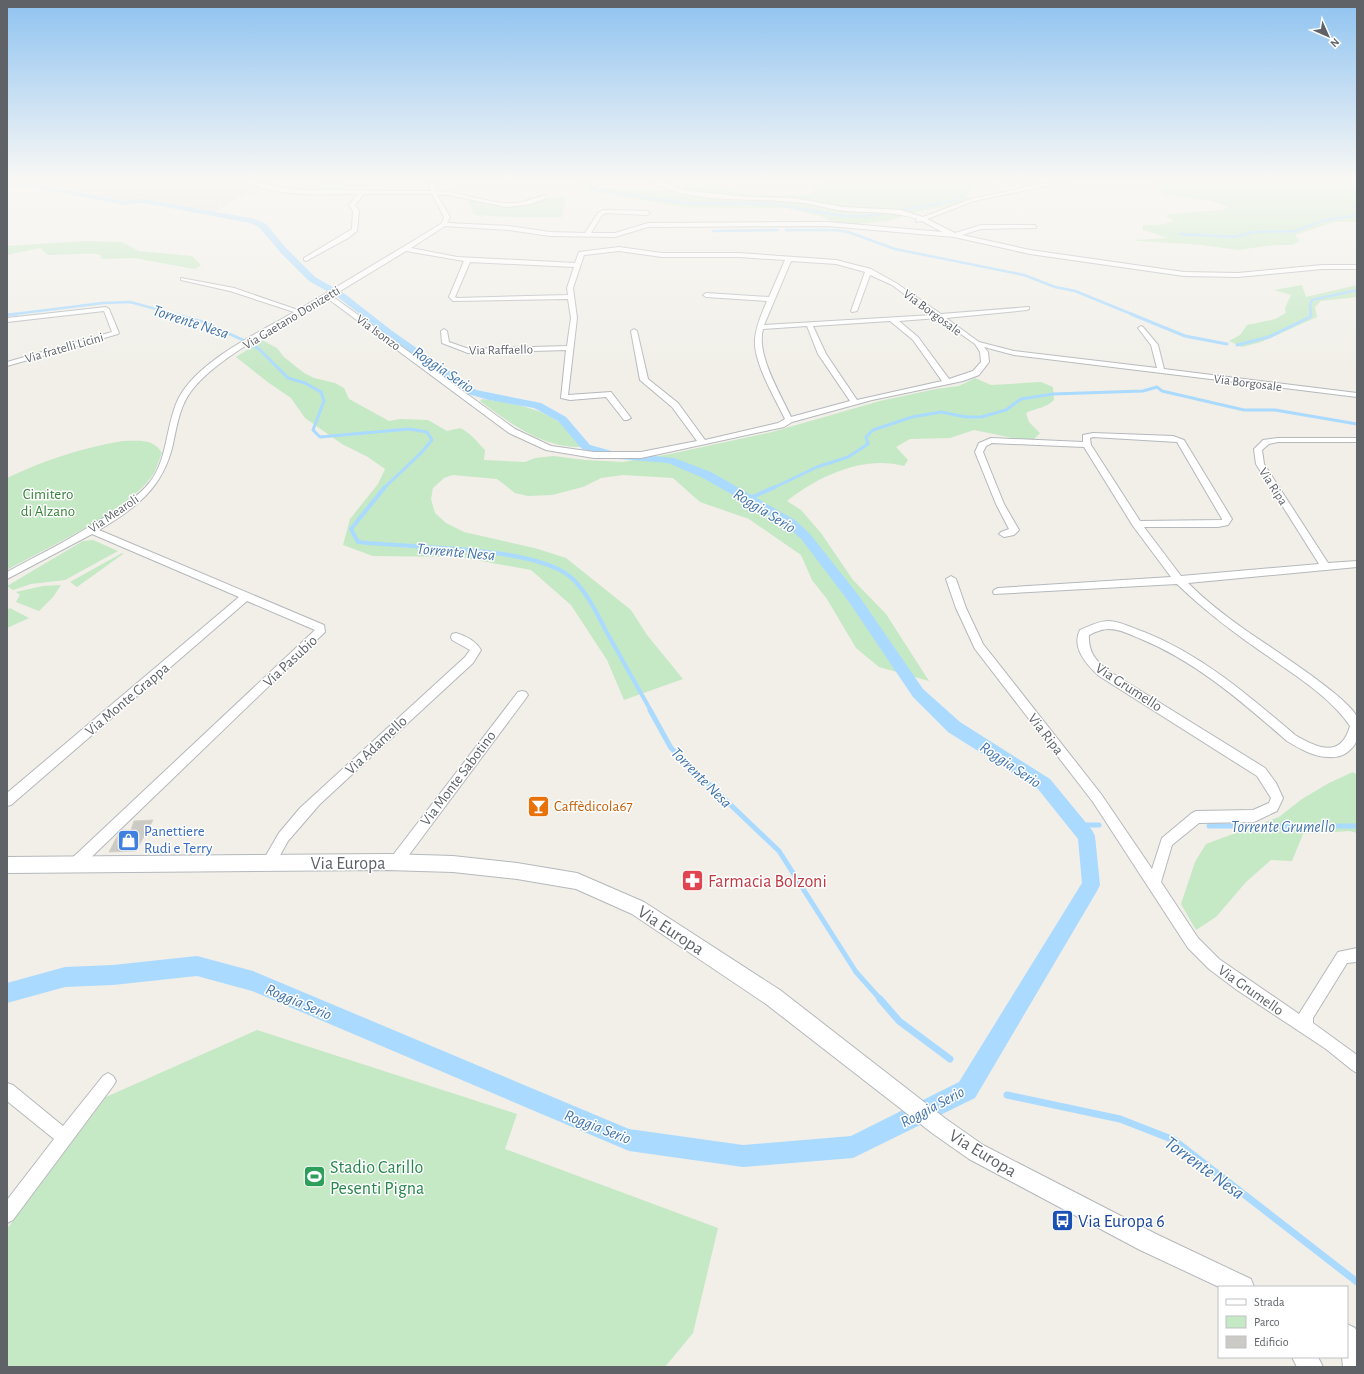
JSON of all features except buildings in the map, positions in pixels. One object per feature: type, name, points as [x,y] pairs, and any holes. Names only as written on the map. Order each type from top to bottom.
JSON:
[{"type":"street","points":[[306,259],[331,245]]},
{"type":"street","name":"Via Gaetano Donizetti","points":[[220,360],[410,245]]},
{"type":"street","points":[[620,245],[619,249],[581,253],[576,265],[570,288],[574,318],[564,396],[570,398],[608,394],[627,418]]},
{"type":"street","points":[[999,245],[1030,252],[1184,274],[1238,275],[1322,267],[1357,267]]},
{"type":"street","points":[[405,248],[435,256],[468,260],[576,265]]},
{"type":"street","name":"Via Borgosale","points":[[619,249],[631,252],[662,255],[739,255],[850,264],[869,270],[894,284],[977,343],[1014,353]]},
{"type":"street","points":[[789,259],[761,327],[758,340],[760,351],[789,420]]},
{"type":"street","points":[[468,260],[452,297],[455,300],[572,298]]},
{"type":"street","points":[[854,311],[869,270]]},
{"type":"street","points":[[183,279],[232,289],[299,312]]},
{"type":"street","name":"Via Isonzo","points":[[328,295],[512,431],[549,448],[594,455],[641,454],[702,442]]},
{"type":"street","points":[[706,295],[773,299]]},
{"type":"street","points":[[761,327],[946,316],[1027,308]]},
{"type":"street","name":"Via fratelli Licini","points":[[7,320],[106,309],[116,333],[7,364]]},
{"type":"street","points":[[891,319],[901,324],[913,335],[947,382]]},
{"type":"street","points":[[809,324],[822,354],[855,403]]},
{"type":"street","points":[[1141,328],[1154,345],[1161,371]]},
{"type":"street","name":"Via Raffaello","points":[[444,331],[446,343],[468,351],[570,348]]},
{"type":"street","points":[[634,331],[644,380],[675,405],[702,442],[781,425],[789,420],[855,403],[960,380],[976,372],[985,362],[984,352],[977,343]]},
{"type":"street","name":"Via Borgosale","points":[[985,357],[1002,352],[1087,360],[1161,371],[1357,395]]},
{"type":"street","name":"Via Mearoli","points":[[7,576],[121,512],[154,483],[167,456],[173,418],[178,405],[192,385],[220,360]]},
{"type":"street","points":[[1004,534],[1010,533],[1014,530],[1000,504],[980,452],[982,445],[991,440],[1087,445],[1086,437],[1093,435],[1173,438],[1180,440],[1227,519],[1225,523],[1136,524]]},
{"type":"street","name":"Via Ripa","points":[[1326,566],[1260,464],[1258,449],[1266,442],[1278,440],[1357,440]]},
{"type":"street","name":"Via Grumello","points":[[1087,445],[1136,524],[1178,580],[1212,609],[1339,704],[1349,714],[1356,725],[1350,744],[1343,750],[1319,752],[1303,746],[1291,738],[1206,669],[1145,636],[1111,625],[1096,626],[1084,633],[1082,645],[1088,660],[1103,673],[1261,772],[1277,798],[1274,807],[1254,816],[1196,817],[1167,842],[1154,883],[1194,943],[1214,964],[1242,985],[1331,1044],[1357,1065]]},
{"type":"street","name":"Via Pasubio","points":[[74,865],[320,632],[320,628],[90,530]]},
{"type":"street","points":[[998,592],[1178,580],[1357,564]]},
{"type":"street","name":"Via Ripa","points":[[951,579],[961,608],[979,646],[1097,798],[1154,883]]},
{"type":"street","name":"Via Monte Grappa","points":[[7,801],[247,596]]},
{"type":"street","name":"Via Adamello","points":[[268,864],[273,852],[291,829],[324,794],[469,660],[476,650],[470,644],[456,637]]},
{"type":"street","name":"Via Monte Sabotino","points":[[395,863],[522,695]]},
{"type":"street","name":"Via Europa","points":[[7,865],[452,864],[517,871],[577,881],[638,908],[773,997],[939,1126],[976,1152],[1002,1167],[1148,1242],[1241,1286]]},
{"type":"street","points":[[1305,1027],[1306,1016],[1343,957],[1357,955]]},
{"type":"street","points":[[7,1214],[108,1081]]},
{"type":"street","points":[[7,1090],[65,1138]]},
{"type":"street","points":[[1305,1358],[1311,1367]]},
{"type":"green space","points":[[128,245],[139,251],[192,256],[201,265],[195,269],[134,258],[101,259],[101,255],[98,254],[48,255],[40,248],[7,255],[7,246]]},
{"type":"green space","points":[[1203,245],[1272,245],[1238,250]]},
{"type":"green space","points":[[1302,285],[1306,297],[1357,285],[1357,297],[1321,301],[1315,307],[1317,317],[1261,342],[1242,347],[1229,341],[1240,335],[1247,325],[1275,319],[1286,313],[1285,308],[1291,295],[1274,290]]},
{"type":"green space","points":[[262,340],[277,348],[284,357],[304,373],[314,378],[335,383],[344,388],[349,399],[389,421],[400,419],[428,420],[447,431],[460,428],[464,430],[485,450],[484,460],[525,462],[535,458],[554,456],[585,460],[623,462],[670,454],[772,432],[880,401],[936,389],[959,386],[975,378],[991,385],[1041,382],[1053,387],[1054,400],[1051,403],[1026,413],[1029,422],[1040,433],[1033,440],[1013,438],[974,430],[950,438],[910,439],[896,447],[908,460],[904,466],[889,463],[873,463],[842,470],[813,483],[787,501],[801,510],[821,533],[853,580],[886,614],[929,681],[879,667],[856,648],[827,599],[812,580],[801,555],[749,519],[700,502],[673,478],[623,475],[601,478],[583,487],[552,495],[528,496],[515,493],[497,479],[453,475],[444,478],[433,488],[431,499],[435,513],[446,523],[464,532],[538,549],[566,558],[631,610],[647,635],[683,679],[624,700],[607,660],[571,605],[531,570],[460,557],[373,556],[343,545],[350,519],[378,484],[385,469],[368,457],[342,444],[305,418],[291,398],[236,357]]},
{"type":"green space","points":[[482,399],[510,403],[538,411],[551,417],[573,435],[581,447],[553,443],[527,433],[480,401]]},
{"type":"green space","name":"Cimitero di Alzano","points":[[123,441],[145,441],[154,445],[162,453],[154,473],[143,487],[127,501],[108,514],[7,570],[7,478],[64,455],[92,447]]},
{"type":"green space","points":[[93,540],[118,551],[65,580],[31,584],[13,590],[7,586],[83,541]]},
{"type":"green space","points":[[122,553],[123,554],[77,587],[70,582]]},
{"type":"green space","points":[[61,585],[53,597],[39,611],[16,602],[20,595],[16,592],[43,586]]},
{"type":"green space","points":[[10,608],[29,618],[7,628],[7,610]]},
{"type":"green space","points":[[1353,772],[1357,775],[1357,833],[1350,831],[1303,834],[1292,861],[1271,860],[1246,882],[1216,917],[1196,930],[1181,904],[1195,862],[1206,844],[1279,817],[1302,799],[1329,783]]},
{"type":"green space","name":"Stadio Carillo Pesenti Pigna","points":[[257,1030],[517,1114],[505,1149],[718,1228],[693,1333],[665,1367],[7,1367],[7,1229],[106,1097]]},
{"type":"waterway","name":"Roggia Serio","points":[[7,993],[65,977],[113,975],[197,966],[253,981],[629,1140],[743,1156],[853,1147],[967,1090],[1091,885],[1086,836],[1044,784],[954,727],[918,693],[854,599],[806,537],[791,523],[707,475],[670,460],[618,456],[586,447],[562,419],[537,405],[489,397],[472,392],[388,332],[342,296],[312,279],[279,245]]},
{"type":"waterway","points":[[884,245],[895,249],[1024,275],[1055,287],[1075,291],[1134,315]]},
{"type":"waterway","points":[[1311,314],[1310,305],[1312,300],[1357,290]]},
{"type":"waterway","name":"Torrente Nesa","points":[[17,314],[7,315],[103,303],[130,302],[178,315]]},
{"type":"waterway","name":"Torrente Nesa","points":[[174,314],[203,322],[243,340],[259,349],[288,378],[305,383],[321,392],[324,401],[313,430],[320,437],[409,429],[427,432],[432,440],[421,453],[385,487]]},
{"type":"waterway","points":[[1131,314],[1185,336],[1227,344]]},
{"type":"waterway","points":[[1237,345],[1269,337],[1310,317],[1311,314]]},
{"type":"waterway","points":[[773,488],[817,467],[848,457],[868,444],[866,437],[873,430],[912,417],[941,412],[966,417],[981,417],[1006,410],[1021,399],[1053,394],[1143,391],[1157,387],[1162,391],[1244,410],[1275,410],[1357,424]]},
{"type":"waterway","name":"Torrente Nesa","points":[[385,487],[351,529],[358,542],[439,547],[504,554],[533,560],[557,569],[574,580],[588,598],[651,711]]},
{"type":"waterway","points":[[748,499],[775,487]]},
{"type":"waterway","name":"Torrente Nesa","points":[[650,710],[671,748],[779,851],[856,972],[881,1000]]},
{"type":"waterway","points":[[1077,825],[1099,825]]},
{"type":"waterway","name":"Torrente Grumello","points":[[1209,826],[1357,826]]},
{"type":"waterway","name":"Torrente Nesa","points":[[880,999],[899,1021],[950,1059]]},
{"type":"waterway","name":"Torrente Nesa","points":[[1007,1095],[1120,1119],[1174,1140],[1357,1282]]},
{"type":"place","name":"Caffèdicola67","points":[[538,806]]},
{"type":"place","name":"Panettiere Rudi e Terry","points":[[128,840]]},
{"type":"place","name":"Farmacia Bolzoni","points":[[693,881]]},
{"type":"place","name":"Stadio Carillo Pesenti Pigna","points":[[314,1177]]},
{"type":"place","name":"Via Europa 6","points":[[1062,1221]]}]
